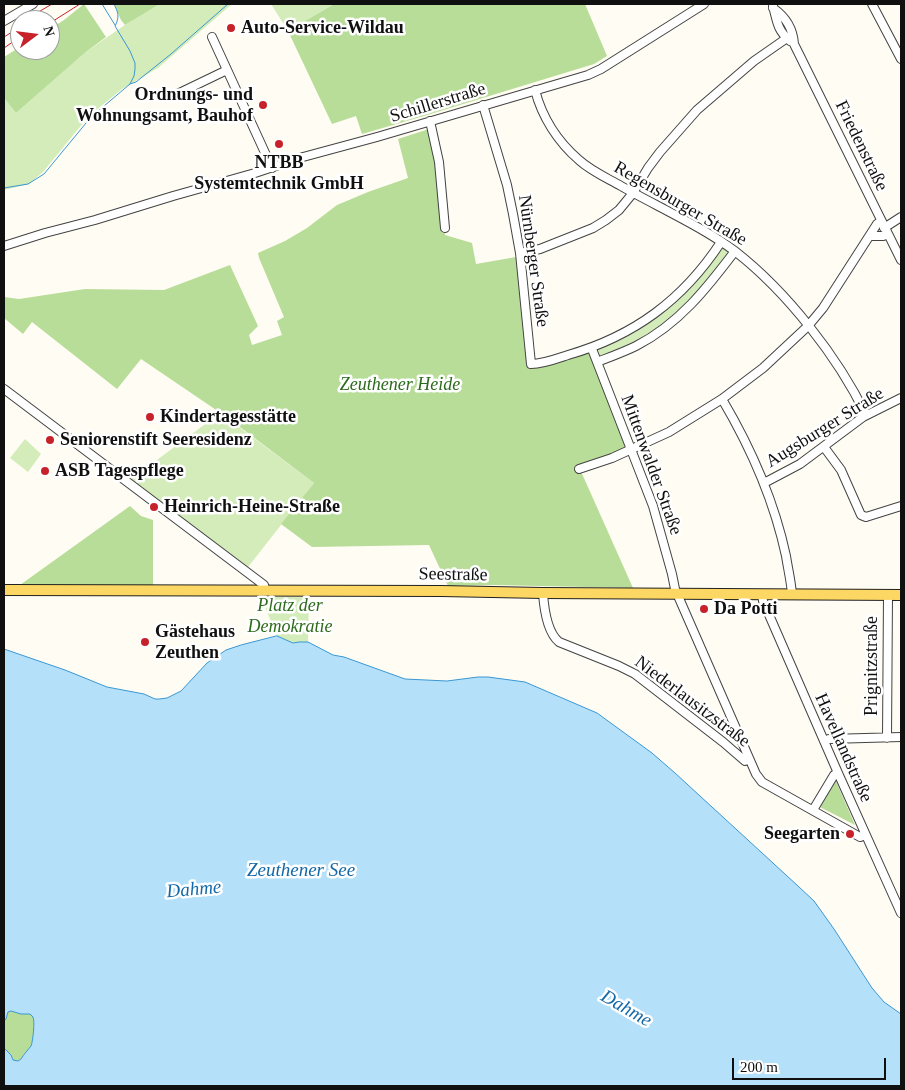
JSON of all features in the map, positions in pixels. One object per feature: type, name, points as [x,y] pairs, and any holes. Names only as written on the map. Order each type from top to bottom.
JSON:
[{"type":"main road","name":"Seestraße","points":[[4,590],[901,594]]},
{"type":"street","points":[[4,21],[33,4]]},
{"type":"street","name":"Schillerstraße","points":[[4,246],[588,75],[601,69],[704,4]]},
{"type":"street","points":[[872,4],[901,59]]},
{"type":"street","name":"Friedenstraße","points":[[773,6],[780,30],[794,44]]},
{"type":"street","name":"Friedenstraße","points":[[773,6],[788,22],[794,44],[901,260]]},
{"type":"street","points":[[212,37],[272,168]]},
{"type":"street","points":[[520,254],[540,249],[593,228],[619,210],[633,193],[660,152],[697,110],[786,38]]},
{"type":"street","points":[[173,96],[227,70]]},
{"type":"street","name":"Regensburger Straße","points":[[535,90],[543,112],[554,133],[580,161],[735,251],[775,288],[795,309],[829,352],[856,395],[866,415]]},
{"type":"street","name":"Nürnberger Straße","points":[[483,105],[507,185],[513,214],[520,254],[531,364],[592,348]]},
{"type":"street","points":[[430,121],[439,159],[444,228]]},
{"type":"street","points":[[870,236],[883,236],[884,228],[901,217]]},
{"type":"street","points":[[579,469],[612,458],[669,432],[722,399],[763,368],[808,326],[823,308],[877,224],[884,228]]},
{"type":"street","points":[[592,348],[639,325],[658,312],[692,280],[721,242]]},
{"type":"street","points":[[597,362],[636,346],[668,325],[695,302],[735,251]]},
{"type":"street","name":"Mittenwalder Straße","points":[[592,348],[653,506],[677,594],[749,759]]},
{"type":"street","points":[[4,389],[264,585],[265,590]]},
{"type":"street","name":"Augsburger Straße","points":[[764,483],[800,464],[866,415],[901,398]]},
{"type":"street","points":[[722,399],[764,483],[780,531],[792,594]]},
{"type":"street","points":[[824,447],[841,470],[861,515],[866,517],[901,506]]},
{"type":"street","name":"Niederlausitzstraße","points":[[543,593],[545,612],[554,638],[559,642],[619,666],[633,674],[724,742],[745,761],[749,759],[762,782],[860,837],[865,835]]},
{"type":"street","name":"Havellandstraße","points":[[762,594],[763,601],[865,835],[897,893],[901,913]]},
{"type":"street","name":"Prignitzstraße","points":[[887,738],[888,594]]},
{"type":"street","points":[[824,742],[829,740],[901,737]]},
{"type":"street","points":[[813,810],[834,775],[838,773]]},
{"type":"green space","points":[[84,4],[106,37],[87,51],[16,113],[4,98],[4,57],[10,53],[10,60],[60,60],[60,23]]},
{"type":"green space","points":[[114,4],[160,4],[125,25]]},
{"type":"green space","points":[[160,4],[232,4],[158,68],[122,89],[88,117],[43,172],[29,184],[4,190],[4,98],[16,113],[87,51]]},
{"type":"green space","points":[[271,4],[334,4],[288,31]]},
{"type":"green space","points":[[334,4],[585,4],[607,56],[594,64],[362,134],[356,116],[332,124],[288,31]]},
{"type":"green space","name":"Zeuthener Heide","points":[[429,129],[436,156],[445,235],[472,243],[476,264],[516,257],[527,367],[532,368],[590,353],[627,449],[579,467],[633,588],[495,585],[448,586],[429,545],[312,547],[281,524],[314,483],[228,418],[141,359],[117,389],[32,322],[23,334],[4,318],[4,297],[19,299],[85,289],[164,290],[230,265],[258,326],[249,335],[252,345],[282,335],[277,321],[284,317],[258,253],[285,241],[307,228],[337,205],[408,178],[398,139]]},
{"type":"green space","points":[[722,246],[731,253],[703,289],[671,320],[635,344],[599,358],[596,350],[649,320]]},
{"type":"green space","points":[[220,413],[314,483],[248,567],[130,480]]},
{"type":"green space","points":[[25,439],[41,454],[28,472],[10,458]]},
{"type":"green space","points":[[130,506],[141,516],[153,520],[153,585],[20,585]]},
{"type":"green space","name":"Platz der Demokratie","points":[[261,597],[309,597],[308,642],[293,643],[277,636]]},
{"type":"green space","points":[[835,779],[855,825],[818,806]]},
{"type":"green space","points":[[8,1012],[30,1014],[34,1019],[31,1046],[18,1061],[13,1060],[4,1048],[4,1021]]},
{"type":"water","name":"Zeuthener See","points":[[277,636],[293,643],[308,642],[333,655],[344,657],[405,679],[447,681],[488,677],[525,682],[597,713],[652,753],[814,901],[872,988],[884,1002],[901,1014],[901,1086],[4,1086],[4,1048],[13,1060],[18,1061],[21,1059],[31,1046],[34,1023],[33,1017],[30,1014],[11,1011],[8,1012],[4,1021],[4,649],[107,687],[159,699],[167,698],[181,691],[207,663],[226,650]]},
{"type":"waterway","points":[[102,4],[115,25]]},
{"type":"waterway","points":[[4,188],[28,184],[44,174],[91,117],[130,84],[134,76],[135,63],[115,26],[118,15],[114,4]]},
{"type":"waterway","points":[[130,84],[136,82],[171,54],[228,4]]},
{"type":"tram line","points":[[60,17],[80,4]]},
{"type":"tram line","points":[[4,48],[10,44]]},
{"type":"railway","points":[[42,10],[52,4]]},
{"type":"railway","points":[[4,37],[10,33]]},
{"type":"place","name":"Auto-Service-Wildau","points":[[231,28]]},
{"type":"place","name":"Ordnungs- und Wohnungsamt, Bauhof","points":[[263,105]]},
{"type":"place","name":"NTBB Systemtechnik GmbH","points":[[279,144]]},
{"type":"place","name":"Kindertagesstätte","points":[[150,417]]},
{"type":"place","name":"Seniorenstift Seeresidenz","points":[[50,440]]},
{"type":"place","name":"ASB Tagespflege","points":[[45,471]]},
{"type":"place","name":"Heinrich-Heine-Straße","points":[[154,507]]},
{"type":"place","name":"Da Potti","points":[[704,609]]},
{"type":"place","name":"Gästehaus Zeuthen","points":[[145,642]]},
{"type":"place","name":"Seegarten","points":[[850,834]]},
{"type":"water label","name":"Dahme","points":[[194,890]]},
{"type":"water label","name":"Dahme","points":[[626,1009]]}]
